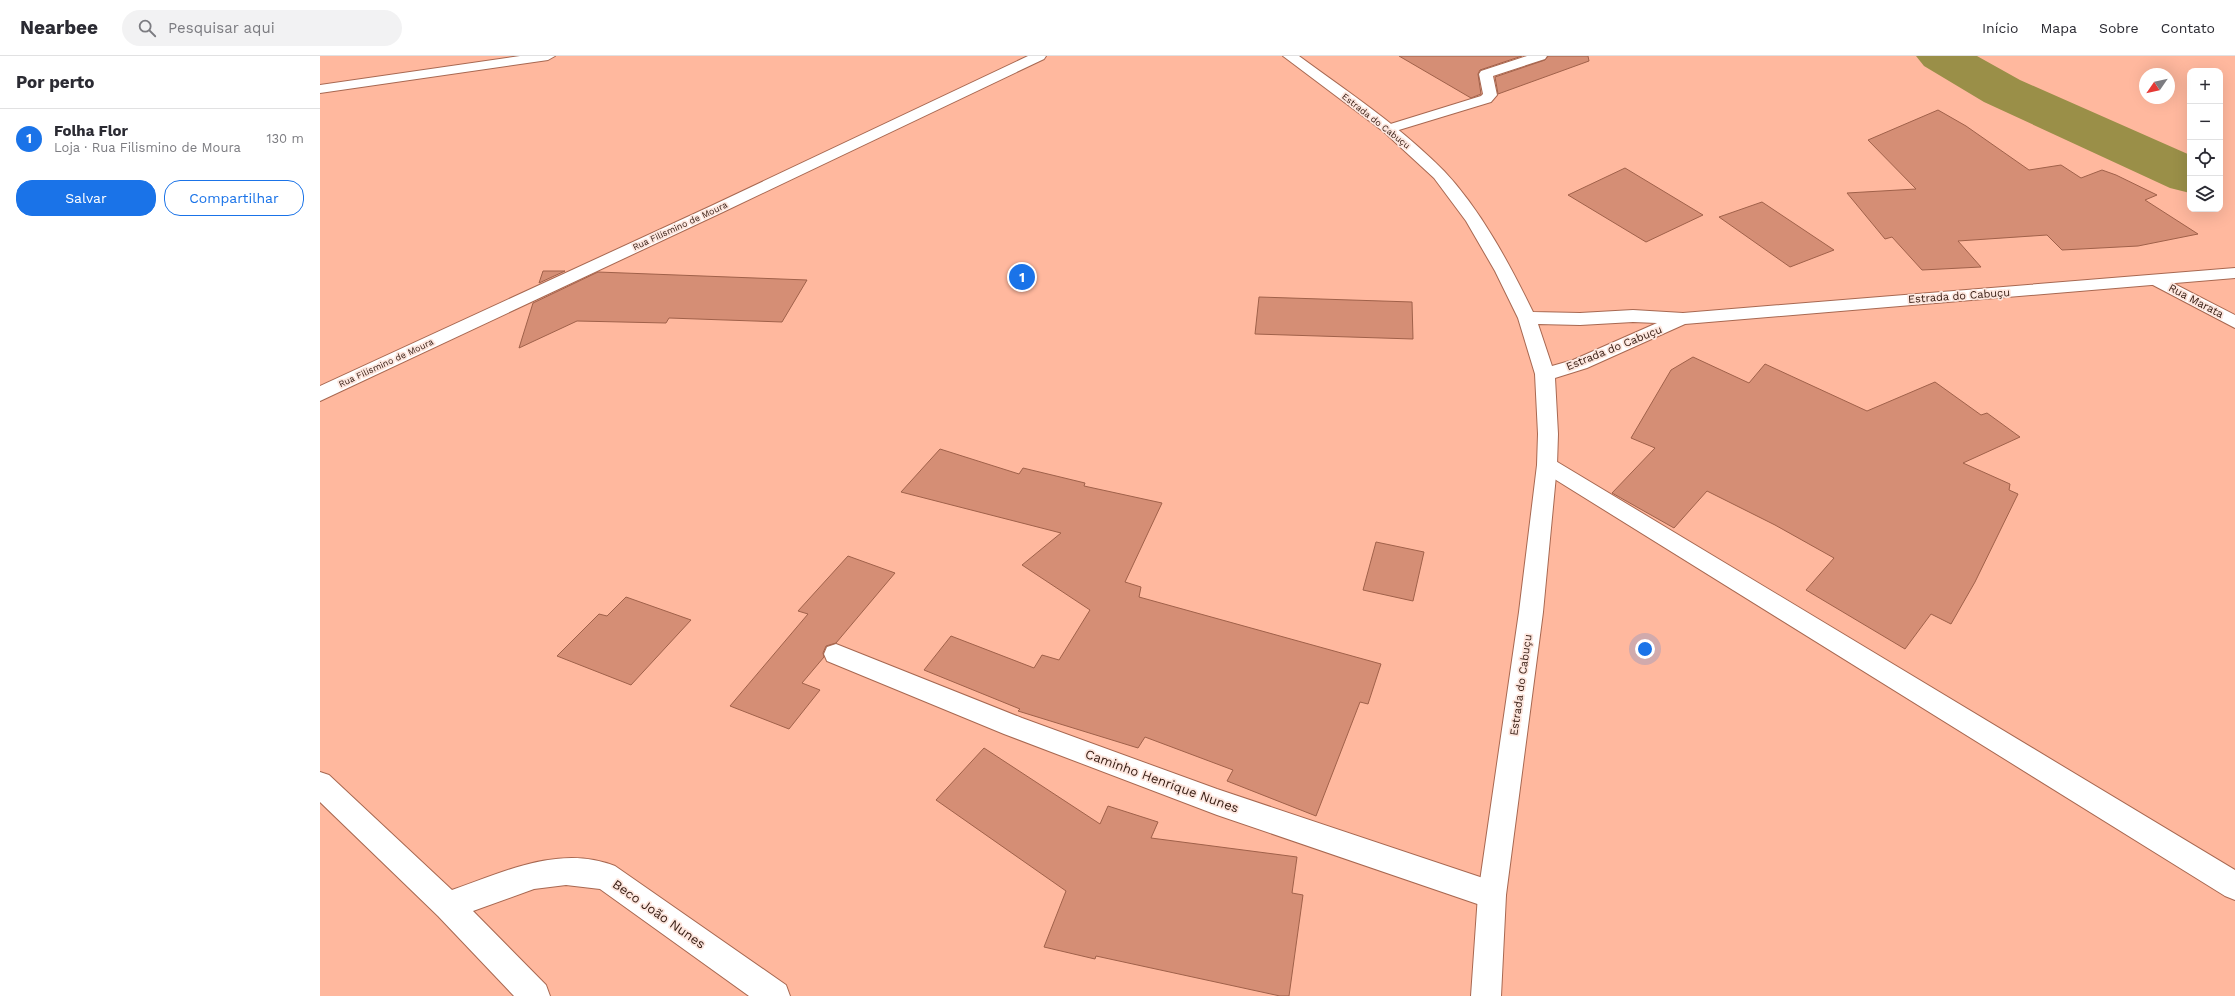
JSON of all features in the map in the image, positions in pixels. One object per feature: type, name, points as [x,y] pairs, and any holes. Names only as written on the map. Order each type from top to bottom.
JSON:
[{"type":"street","points":[[320,89],[548,56]]},
{"type":"street","name":"Rua Filismino de Moura","points":[[320,394],[703,216],[1038,56]]},
{"type":"street","name":"Estrada do Cabuçu","points":[[1290,56],[1389,130],[1439,175],[1473,220],[1504,271],[1527,318],[1545,374],[1548,434],[1547,465],[1530,620],[1492,895],[1486,996]]},
{"type":"street","points":[[1389,130],[1486,99],[1490,95],[1486,74],[1540,56]]},
{"type":"street","name":"Estrada do Cabuçu","points":[[1527,318],[1580,319],[1633,316],[1683,319],[1738,313],[2235,273]]},
{"type":"street","name":"Rua Marata","points":[[2157,280],[2235,322]]},
{"type":"street","name":"Estrada do Cabuçu","points":[[1545,374],[1580,364],[1683,319]]},
{"type":"street","points":[[1547,465],[2235,886]]},
{"type":"street","name":"Caminho Henrique Nunes","points":[[836,654],[1013,726],[1216,802],[1492,895]]},
{"type":"street","points":[[320,784],[448,906],[535,996]]},
{"type":"street","name":"Beco João Nunes","points":[[448,906],[534,875],[566,871],[605,876],[775,996]]},
{"type":"building","points":[[1399,56],[1522,56],[1480,70],[1478,74],[1481,94],[1471,98]]},
{"type":"building","points":[[1548,56],[1588,56],[1589,61],[1498,94],[1495,77],[1545,60]]},
{"type":"building","points":[[1938,110],[1966,126],[2029,170],[2061,165],[2081,178],[2102,170],[2116,175],[2157,195],[2145,200],[2198,234],[2138,246],[2062,250],[2047,235],[1958,241],[1981,267],[1922,270],[1892,237],[1885,239],[1847,193],[1916,189],[1868,140]]},
{"type":"building","points":[[1625,168],[1703,215],[1646,242],[1568,195]]},
{"type":"building","points":[[1762,202],[1834,250],[1790,267],[1719,217]]},
{"type":"building","points":[[543,271],[565,271],[539,283]]},
{"type":"building","points":[[598,272],[807,280],[782,322],[669,318],[666,323],[577,321],[519,348],[533,303]]},
{"type":"building","points":[[1259,297],[1412,302],[1413,339],[1255,334]]},
{"type":"building","points":[[1693,357],[1749,383],[1765,364],[1867,411],[1935,382],[1981,415],[1987,413],[2020,437],[1963,463],[2010,484],[2009,490],[2018,494],[1975,582],[1951,624],[1931,614],[1905,649],[1806,590],[1834,558],[1775,525],[1707,491],[1674,528],[1612,493],[1655,448],[1631,438],[1671,370]]},
{"type":"building","points":[[940,449],[1019,474],[1023,468],[1085,483],[1084,486],[1162,503],[1125,582],[1141,587],[1139,597],[1381,664],[1368,704],[1360,702],[1316,816],[1227,781],[1233,770],[1145,737],[1138,748],[1018,711],[1020,709],[924,670],[951,636],[1034,668],[1042,655],[1059,660],[1090,610],[1022,565],[1061,533],[901,492]]},
{"type":"building","points":[[1376,542],[1424,552],[1413,601],[1363,590]]},
{"type":"building","points":[[848,556],[895,573],[836,643],[826,646],[823,653],[824,657],[802,683],[820,690],[789,729],[730,706],[808,614],[798,611]]},
{"type":"building","points":[[626,597],[691,620],[631,685],[557,656],[599,614],[607,616]]},
{"type":"building","points":[[984,748],[1100,824],[1108,806],[1158,822],[1151,838],[1297,857],[1292,893],[1303,895],[1289,996],[1280,996],[1096,956],[1095,959],[1044,947],[1066,891],[936,800]]},
{"type":"waterway","points":[[1941,56],[2002,91],[2187,175]]},
{"type":"place","name":"Folha Flor","points":[[1022,277]]}]
